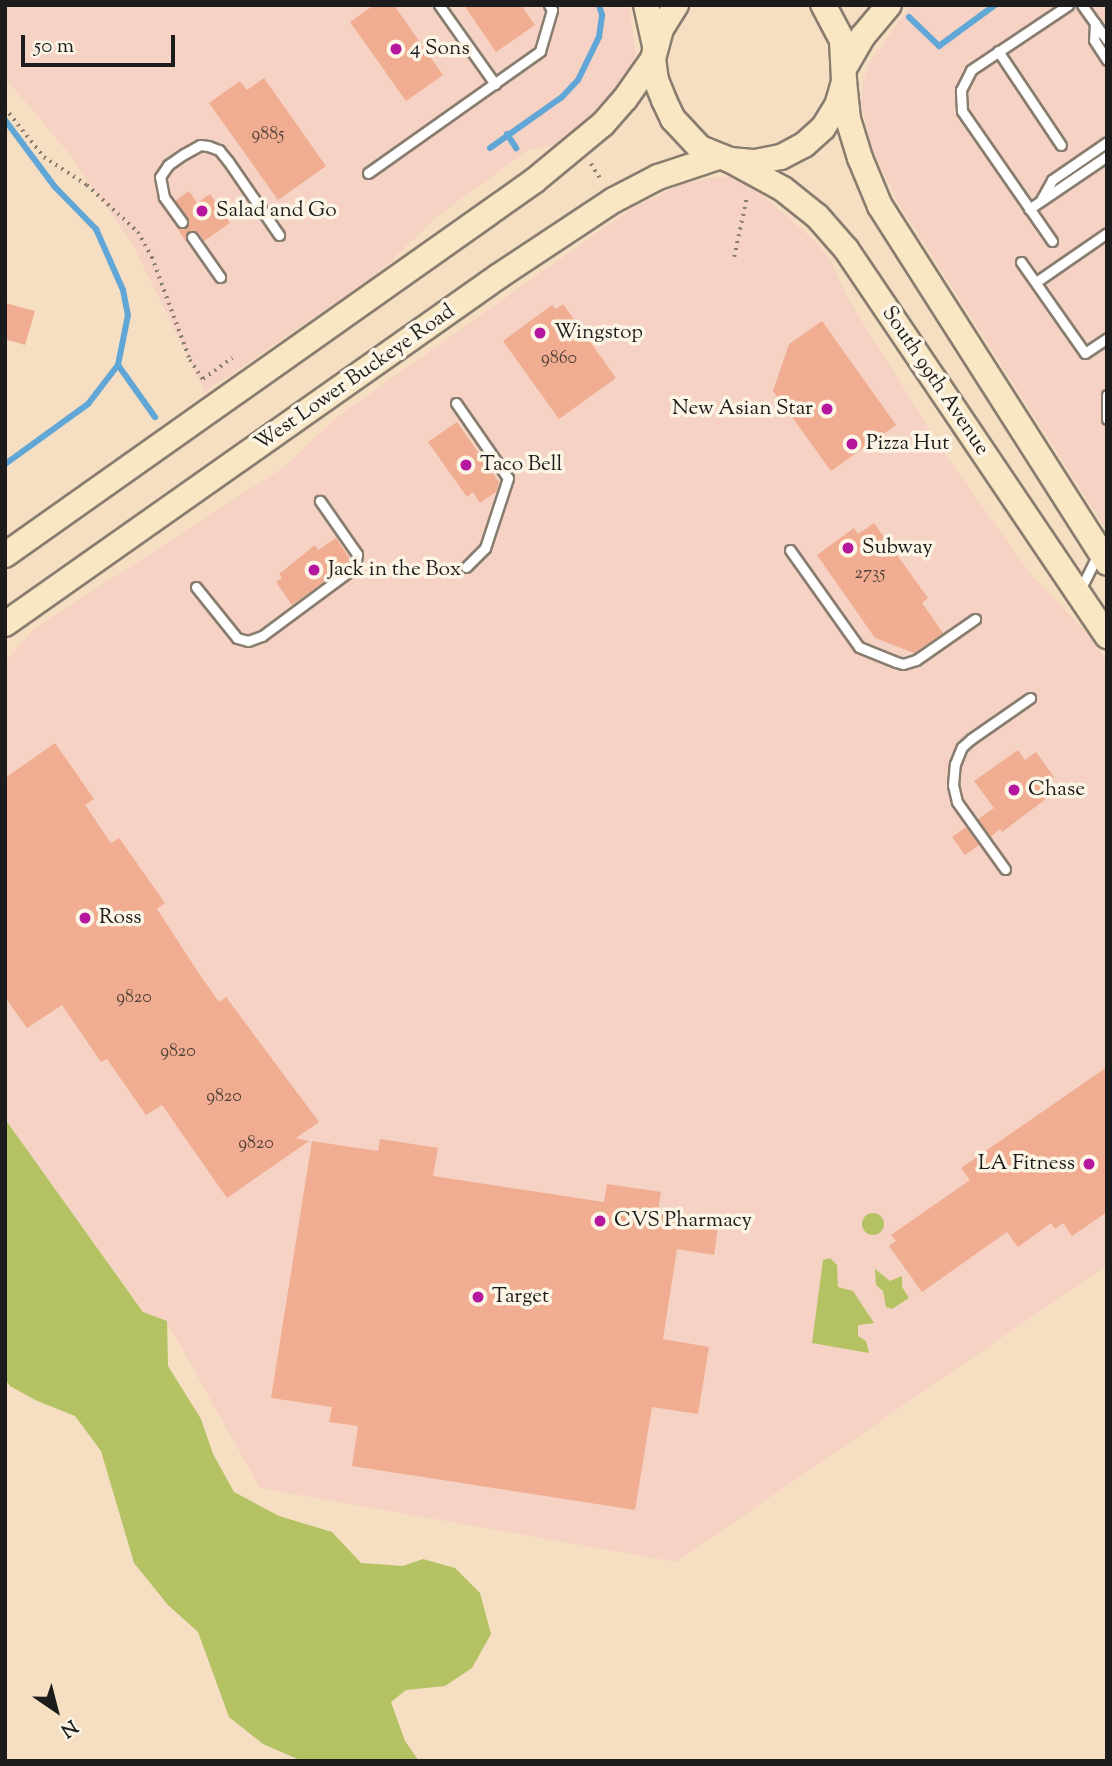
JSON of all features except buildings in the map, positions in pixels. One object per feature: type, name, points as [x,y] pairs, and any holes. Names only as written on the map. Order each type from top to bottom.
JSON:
[{"type":"main road","points":[[646,5],[654,53]]},
{"type":"main road","points":[[5,555],[534,181],[603,124],[654,53],[661,29],[676,5]]},
{"type":"main road","points":[[822,5],[832,16],[842,40],[852,132],[880,206],[1103,557]]},
{"type":"main road","points":[[845,74],[863,36],[889,5]]},
{"type":"main road","name":"South 99th Avenue","points":[[654,53],[656,80],[673,119],[700,148],[783,189],[817,216],[846,249],[1107,636]]},
{"type":"main road","name":"West Lower Buckeye Road","points":[[5,624],[499,276],[603,208],[658,177],[724,159],[768,159],[804,145],[823,128],[836,106],[845,74]]},
{"type":"lane","points":[[439,5],[495,83]]},
{"type":"lane","points":[[368,173],[540,51],[552,10],[549,5]]},
{"type":"lane","points":[[1052,241],[962,111],[961,90],[971,69],[1068,5]]},
{"type":"lane","points":[[1082,5],[1107,40]]},
{"type":"lane","points":[[1095,23],[1094,40],[1107,60]]},
{"type":"lane","points":[[998,51],[1061,145]]},
{"type":"lane","points":[[1040,202],[1052,180],[1107,142]]},
{"type":"lane","points":[[182,222],[164,197],[160,177],[168,165],[184,154],[200,145],[208,146],[219,150],[228,161],[279,235]]},
{"type":"lane","points":[[1030,209],[1107,156]]},
{"type":"lane","points":[[1036,282],[1107,233]]},
{"type":"lane","points":[[192,237],[220,277]]},
{"type":"lane","points":[[1021,262],[1086,353],[1107,338]]},
{"type":"lane","points":[[1107,395],[1107,419]]},
{"type":"lane","points":[[456,403],[508,478],[485,548],[466,567]]},
{"type":"lane","points":[[196,587],[237,638],[248,641],[273,628],[349,575],[358,560],[320,501]]},
{"type":"lane","points":[[790,550],[859,647],[896,662],[903,664],[916,660],[975,619]]},
{"type":"lane","points":[[1078,593],[1103,557]]},
{"type":"lane","points":[[1005,869],[957,802],[953,785],[955,764],[962,747],[971,738],[1030,698]]},
{"type":"path","points":[[5,108],[44,157],[86,185],[138,232],[152,257],[173,320],[190,360],[203,379],[232,358]]},
{"type":"path","points":[[590,164],[603,183]]},
{"type":"path","points":[[734,257],[747,197]]},
{"type":"shaded area","points":[[5,5],[629,5],[636,54],[621,87],[560,144],[528,150],[439,215],[377,274],[205,392],[132,243],[67,151],[5,78]]},
{"type":"shaded area","points":[[911,5],[1107,5],[1107,531],[897,201],[870,144],[861,102],[863,80],[870,62]]},
{"type":"shaded area","points":[[734,177],[762,195],[817,243],[831,262],[851,304],[947,457],[1032,576],[1088,634],[1107,661],[1107,1265],[676,1562],[260,1488],[167,1322],[144,1312],[5,1119],[5,662],[34,629],[284,467],[337,417],[635,206],[680,185],[708,178]]},
{"type":"green space","points":[[5,1119],[143,1312],[167,1321],[168,1366],[201,1419],[213,1454],[234,1492],[279,1516],[332,1532],[361,1563],[403,1566],[423,1559],[455,1568],[480,1593],[491,1634],[472,1668],[445,1686],[406,1690],[391,1702],[405,1741],[419,1761],[302,1761],[263,1744],[229,1717],[198,1632],[168,1605],[134,1563],[101,1451],[75,1416],[35,1400],[10,1386],[5,1379]]},
{"type":"green space","points":[[869,1213],[877,1213],[884,1220],[884,1228],[877,1235],[869,1235],[862,1228],[862,1220]]},
{"type":"green space","points":[[830,1258],[837,1265],[838,1287],[853,1291],[874,1323],[858,1325],[858,1336],[866,1341],[869,1353],[812,1343],[823,1260]]},
{"type":"green space","points":[[875,1269],[890,1281],[902,1276],[902,1287],[909,1298],[892,1309],[886,1307],[883,1291],[876,1285]]},
{"type":"waterway","points":[[490,148],[562,97],[578,80],[599,37],[602,15],[599,5]]},
{"type":"waterway","points":[[909,17],[939,46],[995,5]]},
{"type":"waterway","points":[[5,120],[55,187],[96,229],[123,290],[128,315],[118,365],[88,404],[5,464]]},
{"type":"waterway","points":[[507,134],[516,148]]},
{"type":"waterway","points":[[118,365],[155,417]]},
{"type":"place","name":"4 Sons","points":[[396,49]]},
{"type":"place","name":"Salad and Go","points":[[202,211]]},
{"type":"place","name":"Wingstop","points":[[540,333]]},
{"type":"place","name":"New Asian Star","points":[[827,409]]},
{"type":"place","name":"Pizza Hut","points":[[852,444]]},
{"type":"place","name":"Taco Bell","points":[[466,465]]},
{"type":"place","name":"Subway","points":[[848,548]]},
{"type":"place","name":"Jack in the Box","points":[[314,570]]},
{"type":"place","name":"Chase","points":[[1014,790]]},
{"type":"place","name":"Ross","points":[[85,918]]},
{"type":"place","name":"LA Fitness","points":[[1089,1164]]},
{"type":"place","name":"CVS Pharmacy","points":[[600,1221]]},
{"type":"place","name":"Target","points":[[478,1297]]}]
